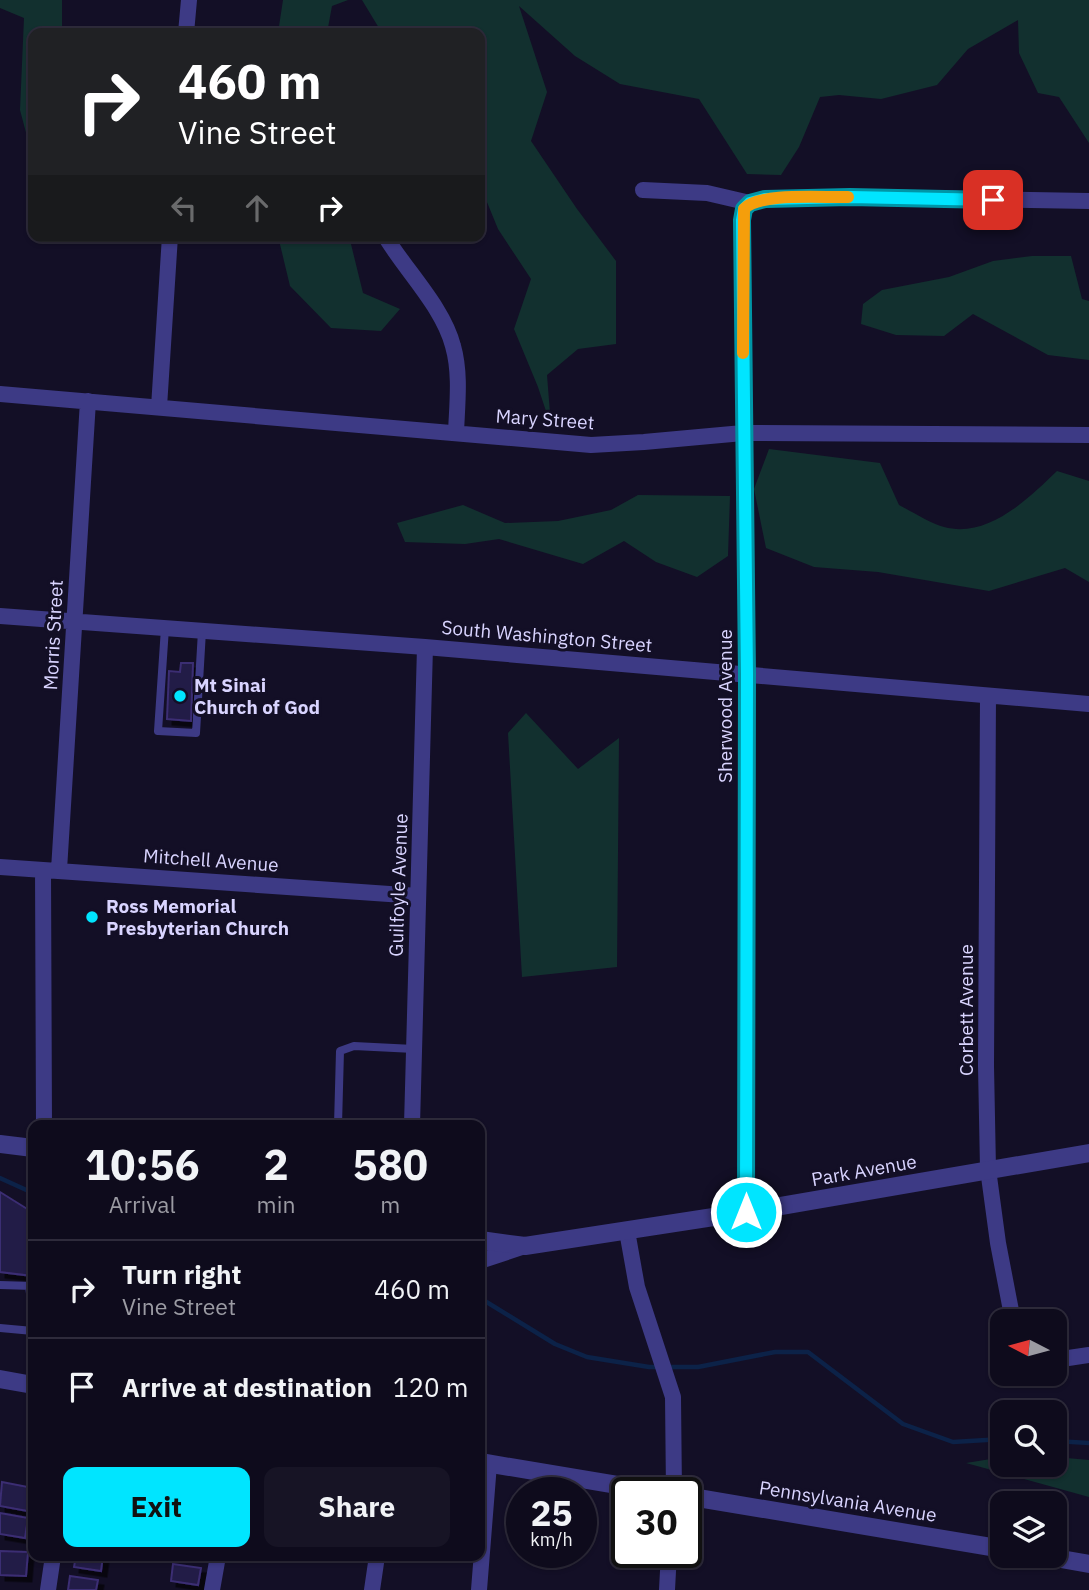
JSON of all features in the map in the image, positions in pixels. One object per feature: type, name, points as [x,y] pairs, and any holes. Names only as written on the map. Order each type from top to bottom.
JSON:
[{"type":"street","points":[[186,28],[189,0]]},
{"type":"street","points":[[643,190],[707,193],[750,203],[765,199],[850,197],[1089,201]]},
{"type":"street","name":"Sherwood Avenue","points":[[746,1212],[747,674],[742,220],[744,209],[750,203]]},
{"type":"street","points":[[159,407],[170,242]]},
{"type":"street","points":[[389,242],[425,292],[450,335],[458,389],[456,433]]},
{"type":"street","name":"Mary Street","points":[[0,394],[591,445],[743,433],[1089,435]]},
{"type":"street","name":"Morris Street","points":[[59,870],[88,401]]},
{"type":"street","name":"South Washington Street","points":[[0,616],[425,647],[1089,705]]},
{"type":"street","name":"Guilfoyle Avenue","points":[[412,1120],[425,647]]},
{"type":"street","name":"Corbett Avenue","points":[[988,696],[988,1169],[1011,1309]]},
{"type":"street","name":"Mitchell Avenue","points":[[0,867],[418,896]]},
{"type":"street","points":[[43,870],[44,1120]]},
{"type":"street","points":[[0,1144],[28,1147]]},
{"type":"street","name":"Park Avenue","points":[[485,1241],[525,1246],[746,1212],[1089,1153]]},
{"type":"street","points":[[627,1231],[637,1287],[673,1396],[674,1477]]},
{"type":"street","points":[[485,1259],[525,1246]]},
{"type":"street","points":[[1068,1358],[1089,1355]]},
{"type":"street","points":[[0,1379],[28,1384]]},
{"type":"street","points":[[485,1463],[611,1484]]},
{"type":"street","name":"Pennsylvania Avenue","points":[[702,1499],[990,1547]]},
{"type":"street","points":[[1067,1560],[1089,1564]]},
{"type":"street","points":[[48,1590],[52,1561]]},
{"type":"street","points":[[212,1590],[217,1561]]},
{"type":"street","points":[[372,1590],[376,1561]]},
{"type":"street","points":[[479,1590],[480,1561]]},
{"type":"street","points":[[667,1590],[668,1568]]},
{"type":"lane","points":[[165,628],[158,731],[196,733],[202,631]]},
{"type":"lane","points":[[338,1120],[340,1051],[354,1046],[414,1049]]},
{"type":"lane","points":[[0,1285],[28,1286]]},
{"type":"lane","points":[[0,1328],[28,1331]]},
{"type":"green space","points":[[0,0],[62,0],[62,28],[28,28],[28,140],[20,110],[24,18],[0,8]]},
{"type":"green space","points":[[283,0],[348,0],[332,6],[328,28],[279,28]]},
{"type":"green space","points":[[362,0],[1089,0],[1089,143],[1059,97],[1038,93],[1019,53],[1018,20],[968,49],[937,85],[881,99],[839,95],[820,97],[799,147],[781,175],[747,174],[699,99],[620,84],[575,56],[519,6],[547,92],[531,141],[616,261],[616,344],[578,349],[547,375],[551,426],[514,329],[531,279],[498,229],[485,197],[485,28],[379,28]]},
{"type":"green space","points":[[279,242],[350,242],[363,293],[400,309],[381,331],[331,328],[290,286]]},
{"type":"green space","points":[[1032,256],[1071,256],[1082,299],[1089,301],[1089,360],[1048,355],[973,314],[944,336],[896,335],[861,324],[863,304],[882,290],[949,277],[993,261]]},
{"type":"green space","points":[[769,449],[880,463],[899,505],[938,525],[960,529],[992,522],[1006,514],[1057,471],[1089,481],[1089,582],[1065,568],[989,591],[878,572],[814,567],[766,548],[754,489]]},
{"type":"green space","points":[[638,495],[730,496],[728,556],[697,577],[656,562],[624,541],[583,564],[499,539],[465,544],[405,542],[397,523],[463,505],[505,523],[558,521],[611,510]]},
{"type":"green space","points":[[526,713],[578,769],[619,738],[617,967],[522,977],[508,733]]},
{"type":"green space","points":[[1067,1458],[1089,1460],[1089,1497],[1017,1477],[1067,1477]]},
{"type":"green space","points":[[990,1459],[990,1470],[966,1463]]},
{"type":"building","name":"Mt Sinai Church of God","points":[[181,663],[193,663],[191,721],[167,719],[169,671],[180,672]]},
{"type":"building","points":[[0,1192],[28,1210],[28,1275],[0,1272]]},
{"type":"building","points":[[2,1482],[28,1487],[28,1511],[0,1506]]},
{"type":"building","points":[[0,1513],[28,1518],[25,1538],[0,1534]]},
{"type":"building","points":[[0,1551],[28,1552],[26,1576],[0,1575]]},
{"type":"building","points":[[75,1561],[102,1561],[101,1571],[74,1567]]},
{"type":"building","points":[[173,1564],[201,1568],[198,1585],[171,1581]]},
{"type":"building","points":[[70,1576],[98,1580],[96,1590],[68,1590]]},
{"type":"waterway","points":[[0,1178],[28,1191]]},
{"type":"waterway","points":[[485,1301],[555,1344],[587,1357],[649,1367],[698,1367],[775,1352],[808,1352],[903,1424],[953,1442],[990,1440]]},
{"type":"waterway","points":[[1067,1442],[1089,1443]]},
{"type":"slow traffic","points":[[743,353],[744,209],[750,203],[765,199],[848,197]]},
{"type":"place","name":"Mt Sinai Church of God","points":[[180,696]]},
{"type":"place","name":"Ross Memorial Presbyterian Church","points":[[92,917]]},
{"type":"route","points":[[746,1212],[744,209],[750,203],[765,199],[850,197],[993,200]]}]
